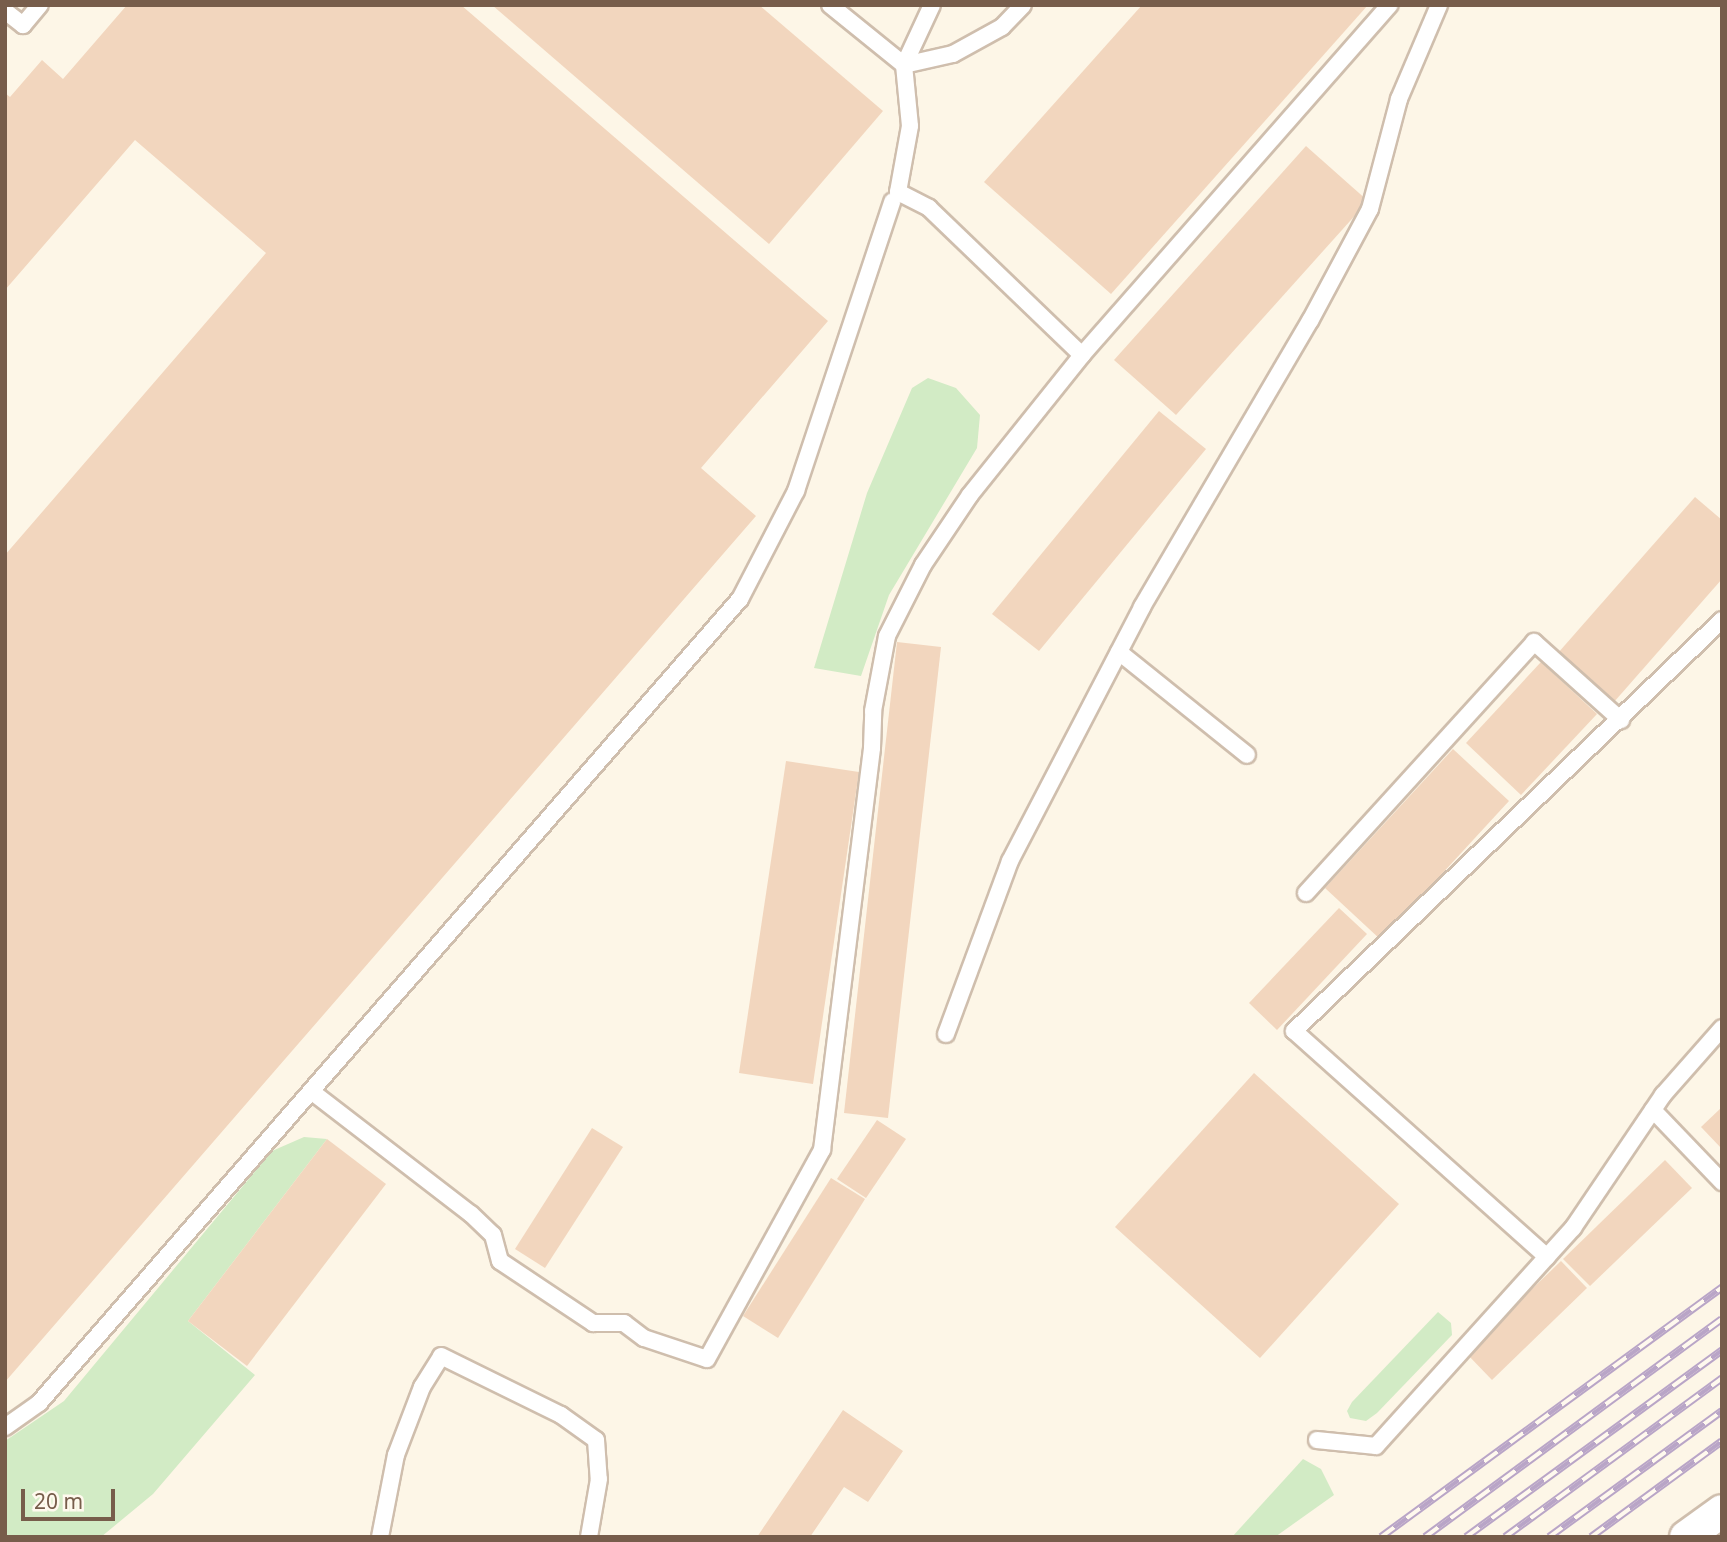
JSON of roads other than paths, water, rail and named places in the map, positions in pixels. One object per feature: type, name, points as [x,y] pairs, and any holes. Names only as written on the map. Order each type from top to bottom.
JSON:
[{"type":"street","points":[[1686,1537],[1722,1511]]},
{"type":"lane","points":[[5,11],[23,25],[40,5]]},
{"type":"lane","points":[[830,5],[904,65]]},
{"type":"lane","points":[[932,5],[904,65],[910,126],[898,192],[929,208],[1082,355]]},
{"type":"lane","points":[[904,65],[953,54],[1002,27],[1023,5]]},
{"type":"lane","points":[[311,1091],[471,1214],[493,1235],[500,1261],[593,1323],[624,1323],[644,1338],[707,1359],[822,1150],[873,712],[887,636],[923,565],[970,495],[1082,355],[1389,5]]},
{"type":"lane","points":[[946,1034],[1010,861],[1119,652],[1370,209],[1399,99],[1439,5]]},
{"type":"lane","points":[[5,1427],[39,1403],[740,599],[796,491],[892,202]]},
{"type":"lane","points":[[1547,1257],[1294,1031],[1621,720],[1722,620]]},
{"type":"lane","points":[[1306,893],[1534,642],[1621,720]]},
{"type":"lane","points":[[1119,652],[1247,755]]},
{"type":"lane","points":[[1317,1440],[1376,1446],[1573,1228],[1653,1110],[1722,1028]]},
{"type":"lane","points":[[1653,1110],[1722,1182]]},
{"type":"lane","points":[[380,1537],[396,1455],[422,1387],[441,1356],[561,1415],[596,1440],[599,1479],[589,1537]]},
{"type":"railway","points":[[1381,1537],[1722,1287]]},
{"type":"railway","points":[[1425,1537],[1722,1319]]},
{"type":"railway","points":[[1466,1537],[1722,1350]]},
{"type":"railway","points":[[1505,1537],[1722,1378]]},
{"type":"railway","points":[[1549,1537],[1722,1411]]},
{"type":"railway","points":[[1591,1537],[1722,1441]]}]
